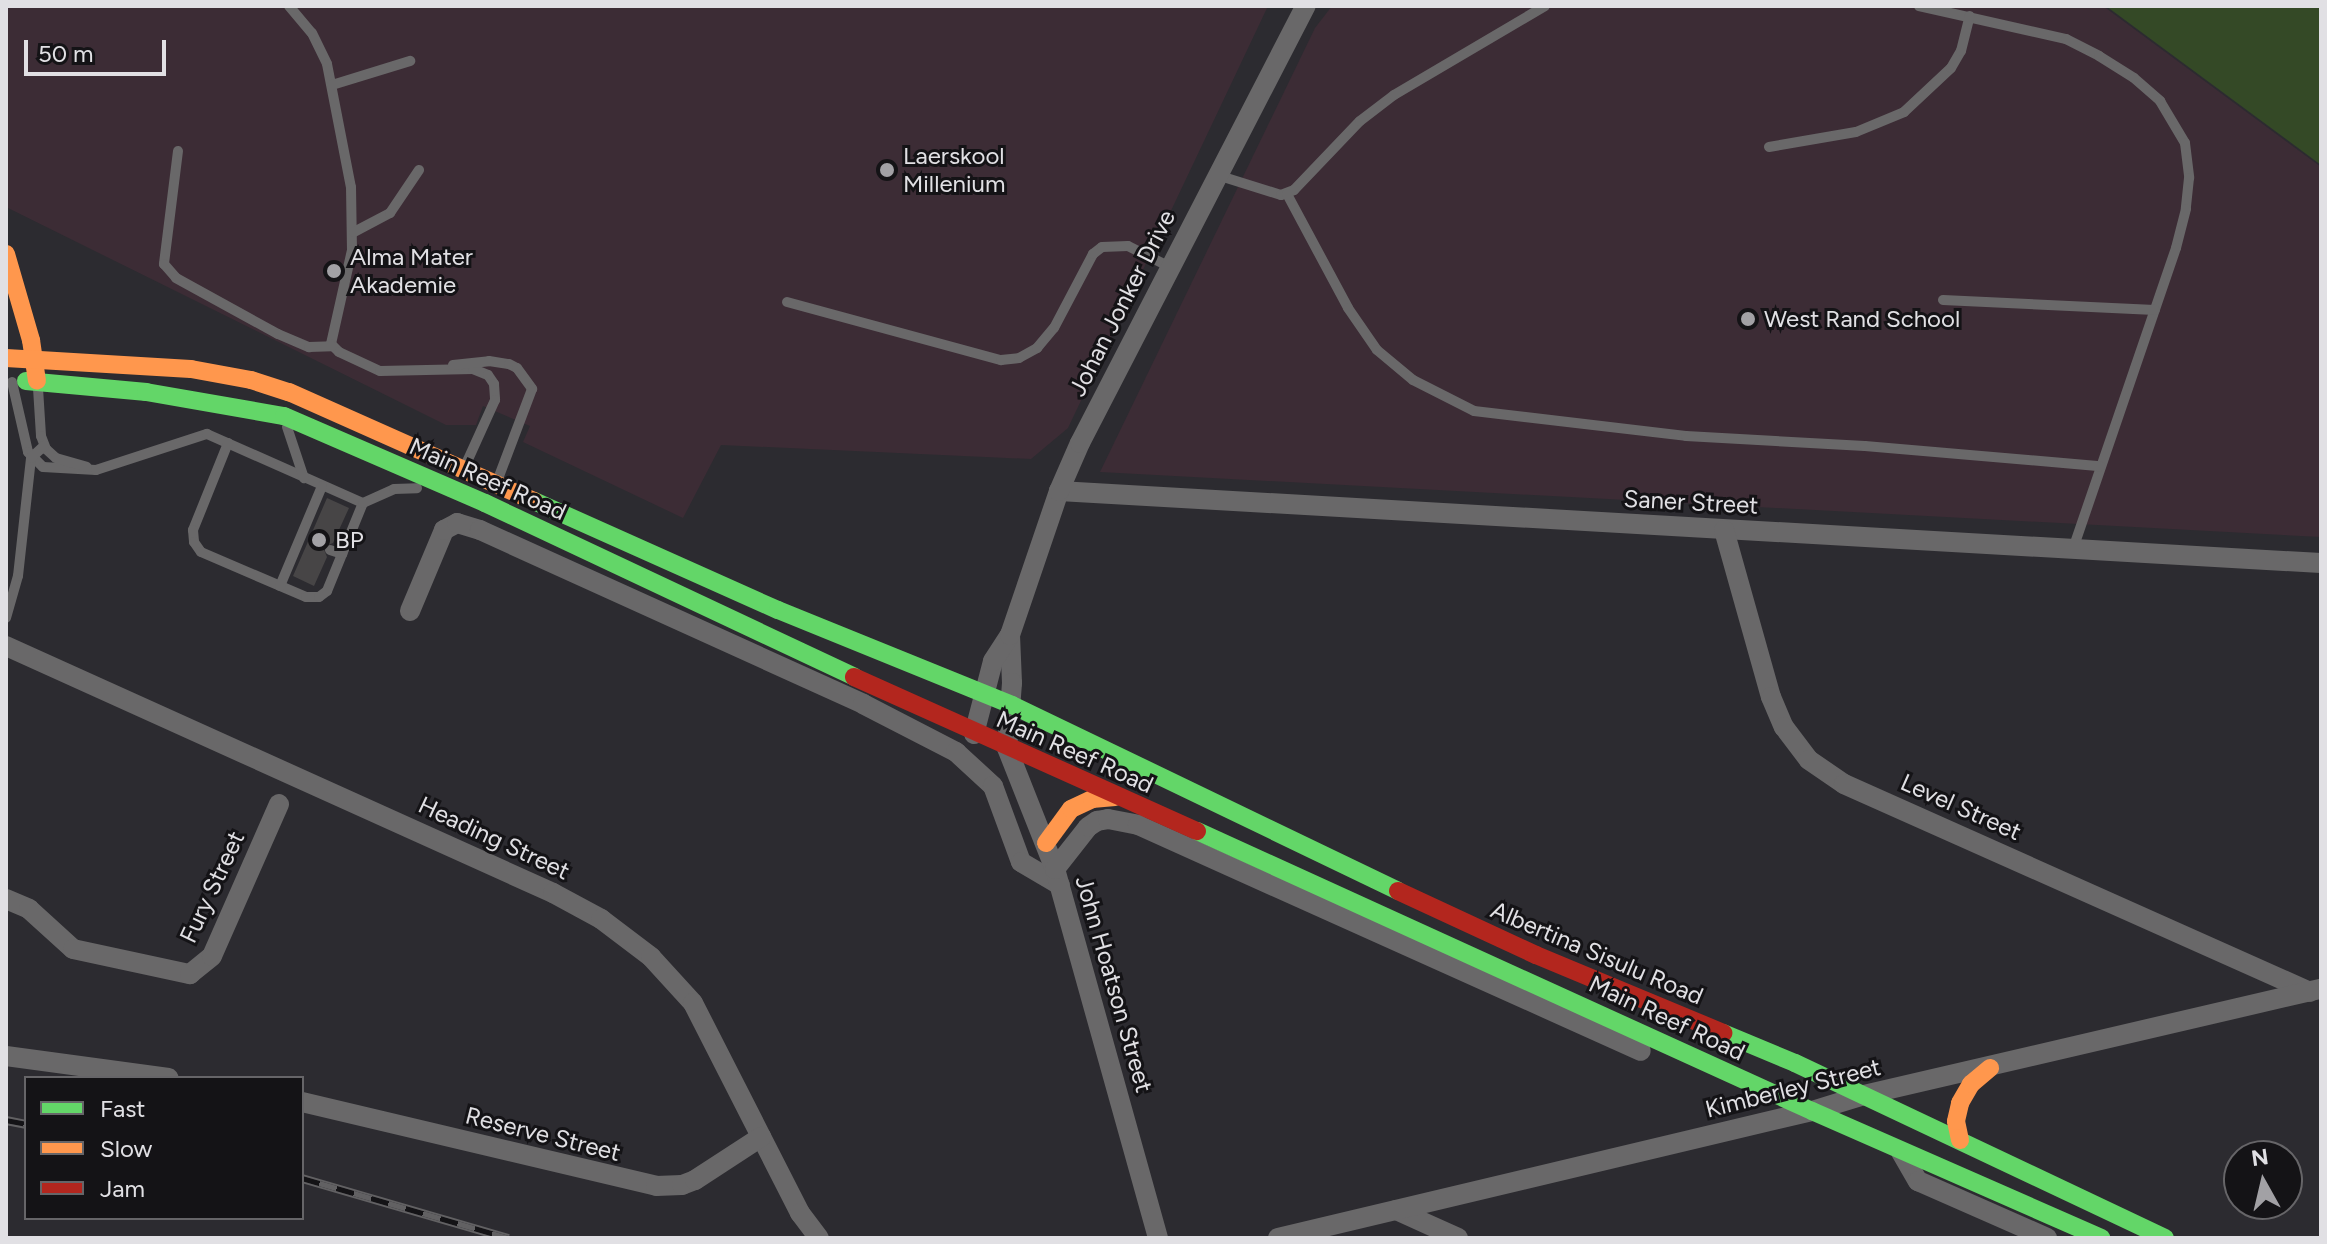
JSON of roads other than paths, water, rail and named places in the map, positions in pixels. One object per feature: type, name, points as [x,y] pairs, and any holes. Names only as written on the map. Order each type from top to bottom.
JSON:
[{"type":"main road","points":[[6,254],[34,358],[37,381]]},
{"type":"main road","points":[[6,357],[9,380]]},
{"type":"main road","name":"Main Reef Road","points":[[6,357],[191,369],[251,380],[289,392],[778,610],[1012,705]]},
{"type":"main road","name":"Main Reef Road","points":[[9,380],[146,392],[284,416],[485,503],[974,734],[1226,844],[1812,1111],[2101,1238]]},
{"type":"main road","name":"Albertina Sisulu Road","points":[[1012,705],[1536,955],[1864,1095],[2165,1238]]},
{"type":"main road","points":[[1046,843],[1071,809],[1092,799],[1115,797]]},
{"type":"main road","points":[[1960,1140],[1956,1121],[1960,1103],[1971,1084],[1990,1068]]},
{"type":"street","name":"Johan Jonker Drive","points":[[974,734],[993,661],[1010,635],[1059,491],[1170,267],[1306,6]]},
{"type":"street","name":"Saner Street","points":[[1059,491],[2321,563]]},
{"type":"street","points":[[410,611],[444,530],[457,523],[480,530],[863,704],[956,752],[993,786],[1005,810],[1015,852],[1021,862],[1057,877],[1088,827],[1097,821],[1108,819],[1138,825],[1634,1048],[1653,1052],[1672,1047]]},
{"type":"street","name":"Level Street","points":[[1724,530],[1771,697],[1784,727],[1809,760],[1844,784],[2317,993]]},
{"type":"street","name":"Johan Jonker Drive","points":[[1007,748],[1012,705],[1010,635]]},
{"type":"street","name":"Heading Street","points":[[6,646],[553,893],[601,919],[651,957],[689,997],[800,1213],[819,1238]]},
{"type":"street","name":"John Hoatson Street","points":[[1007,748],[1057,877],[1158,1238]]},
{"type":"street","name":"Fury Street","points":[[6,899],[29,909],[73,949],[190,974],[212,956],[279,804]]},
{"type":"street","name":"Kimberley Street","points":[[1278,1238],[1812,1111],[1864,1095],[2317,993]]},
{"type":"street","points":[[6,1056],[154,1076]]},
{"type":"street","name":"Reserve Street","points":[[304,1102],[656,1186],[682,1185],[695,1180],[761,1137]]},
{"type":"street","points":[[1899,1148],[1918,1181],[2047,1238]]},
{"type":"street","points":[[1396,1210],[1458,1238]]},
{"type":"lane","points":[[289,6],[319,44],[332,85],[351,187],[354,232],[332,326],[332,346]]},
{"type":"lane","points":[[1287,194],[1299,186],[1360,121],[1394,95],[1545,6]]},
{"type":"lane","points":[[1919,6],[2066,39],[2134,78],[2169,114],[2185,143],[2189,178],[2186,209],[2155,310],[2073,549]]},
{"type":"lane","points":[[1769,147],[1856,132],[1904,112],[1951,68],[1961,51],[1970,16]]},
{"type":"lane","points":[[332,85],[410,61]]},
{"type":"lane","points":[[178,151],[164,264],[176,278],[278,334],[309,347],[332,346],[380,371],[479,370],[488,375],[494,384],[492,409],[464,468]]},
{"type":"lane","points":[[354,232],[390,213],[419,170]]},
{"type":"lane","points":[[1217,175],[1287,194],[1340,295],[1377,350],[1413,380],[1474,411],[1686,436],[2100,466]]},
{"type":"lane","points":[[787,302],[1001,360],[1019,358],[1037,348],[1054,328],[1093,254],[1102,247],[1128,246],[1170,267]]},
{"type":"lane","points":[[1943,300],[2155,310]]},
{"type":"lane","points":[[436,370],[464,363],[499,361],[517,368],[531,386],[529,404],[496,484]]},
{"type":"lane","points":[[6,618],[18,576],[31,458],[9,380]]},
{"type":"lane","points":[[37,381],[44,446],[56,458],[96,470]]},
{"type":"lane","points":[[284,416],[304,478]]},
{"type":"lane","points":[[31,458],[49,469],[96,470],[195,435],[210,435],[363,503]]},
{"type":"lane","points":[[228,443],[193,530],[194,542],[201,552],[306,597],[319,597],[327,591],[363,503],[388,490],[407,487],[485,503]]},
{"type":"lane","points":[[31,458],[44,446]]},
{"type":"lane","points":[[280,586],[304,539],[322,486]]},
{"type":"lane","points":[[330,550],[342,554]]},
{"type":"railway","points":[[6,1120],[24,1124]]},
{"type":"railway","points":[[304,1179],[508,1238]]},
{"type":"place","name":"Laerskool Millenium","points":[[887,170]]},
{"type":"place","name":"Alma Mater Akademie","points":[[334,271]]},
{"type":"place","name":"West Rand School","points":[[1748,319]]},
{"type":"place","name":"BP","points":[[319,540]]}]
